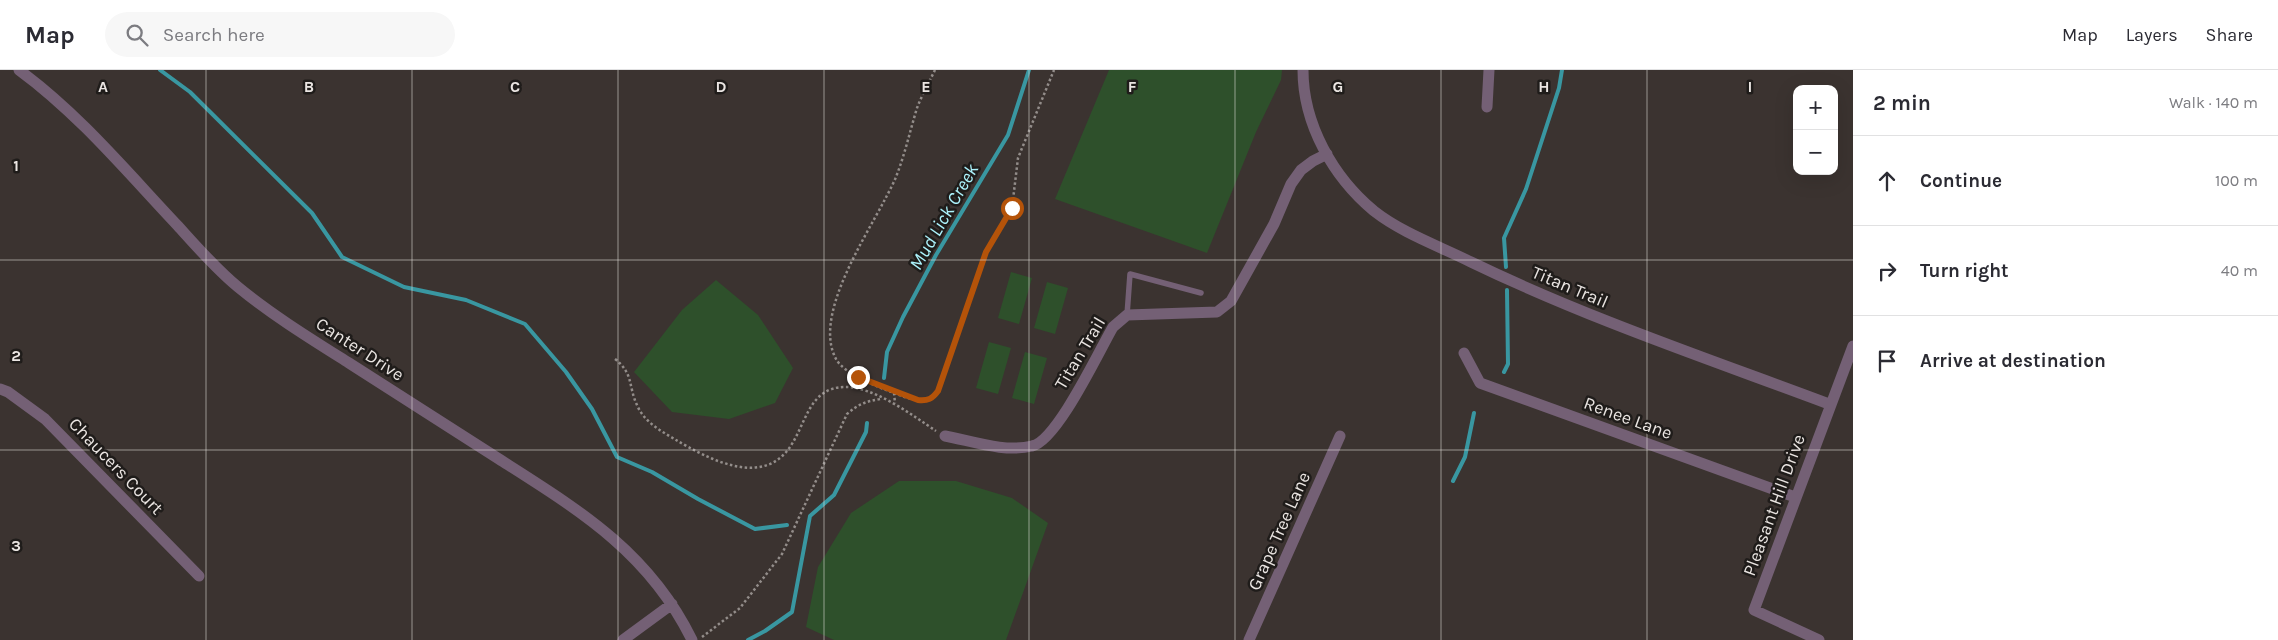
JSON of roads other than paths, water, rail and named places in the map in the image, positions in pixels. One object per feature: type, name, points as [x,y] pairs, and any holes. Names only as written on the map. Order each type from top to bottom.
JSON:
[{"type":"street","name":"Canter Drive","points":[[19,70],[76,116],[204,255],[238,287],[290,325],[560,498],[622,545],[643,566],[672,604],[692,640]]},
{"type":"street","name":"Titan Trail","points":[[1303,70],[1304,88],[1311,121],[1327,154],[1357,195],[1393,224],[1573,309],[1830,404]]},
{"type":"street","points":[[1487,107],[1489,70]]},
{"type":"street","name":"Titan Trail","points":[[945,436],[1004,447],[1033,446],[1045,439],[1058,424],[1113,327],[1127,315],[1217,312],[1231,301],[1274,224],[1291,184],[1301,170],[1327,154]]},
{"type":"street","name":"Pleasant Hill Drive","points":[[1819,640],[1754,610],[1853,346]]},
{"type":"street","name":"Renee Lane","points":[[1464,353],[1480,383],[1795,498]]},
{"type":"street","name":"Chaucers Court","points":[[0,389],[8,392],[45,419],[199,576]]},
{"type":"street","name":"Grape Tree Lane","points":[[1249,640],[1340,436]]},
{"type":"street","points":[[623,640],[672,604]]},
{"type":"lane","points":[[1127,315],[1130,274],[1202,293]]},
{"type":"waterway","points":[[160,70],[190,92],[312,213],[342,257],[404,287],[466,300],[525,324],[566,372],[592,409],[617,457],[652,472],[755,529],[787,525]]},
{"type":"waterway","name":"Mud Lick Creek","points":[[884,378],[887,352],[903,317],[936,255],[1008,135],[1029,70]]},
{"type":"waterway","points":[[1506,267],[1504,238],[1526,189],[1559,88],[1562,70]]},
{"type":"waterway","points":[[1504,372],[1508,364],[1507,290]]},
{"type":"waterway","points":[[1453,481],[1465,457],[1474,413]]},
{"type":"waterway","name":"Mud Lick Creek","points":[[748,640],[765,631],[792,612],[810,516],[834,495],[866,432],[867,423]]}]
